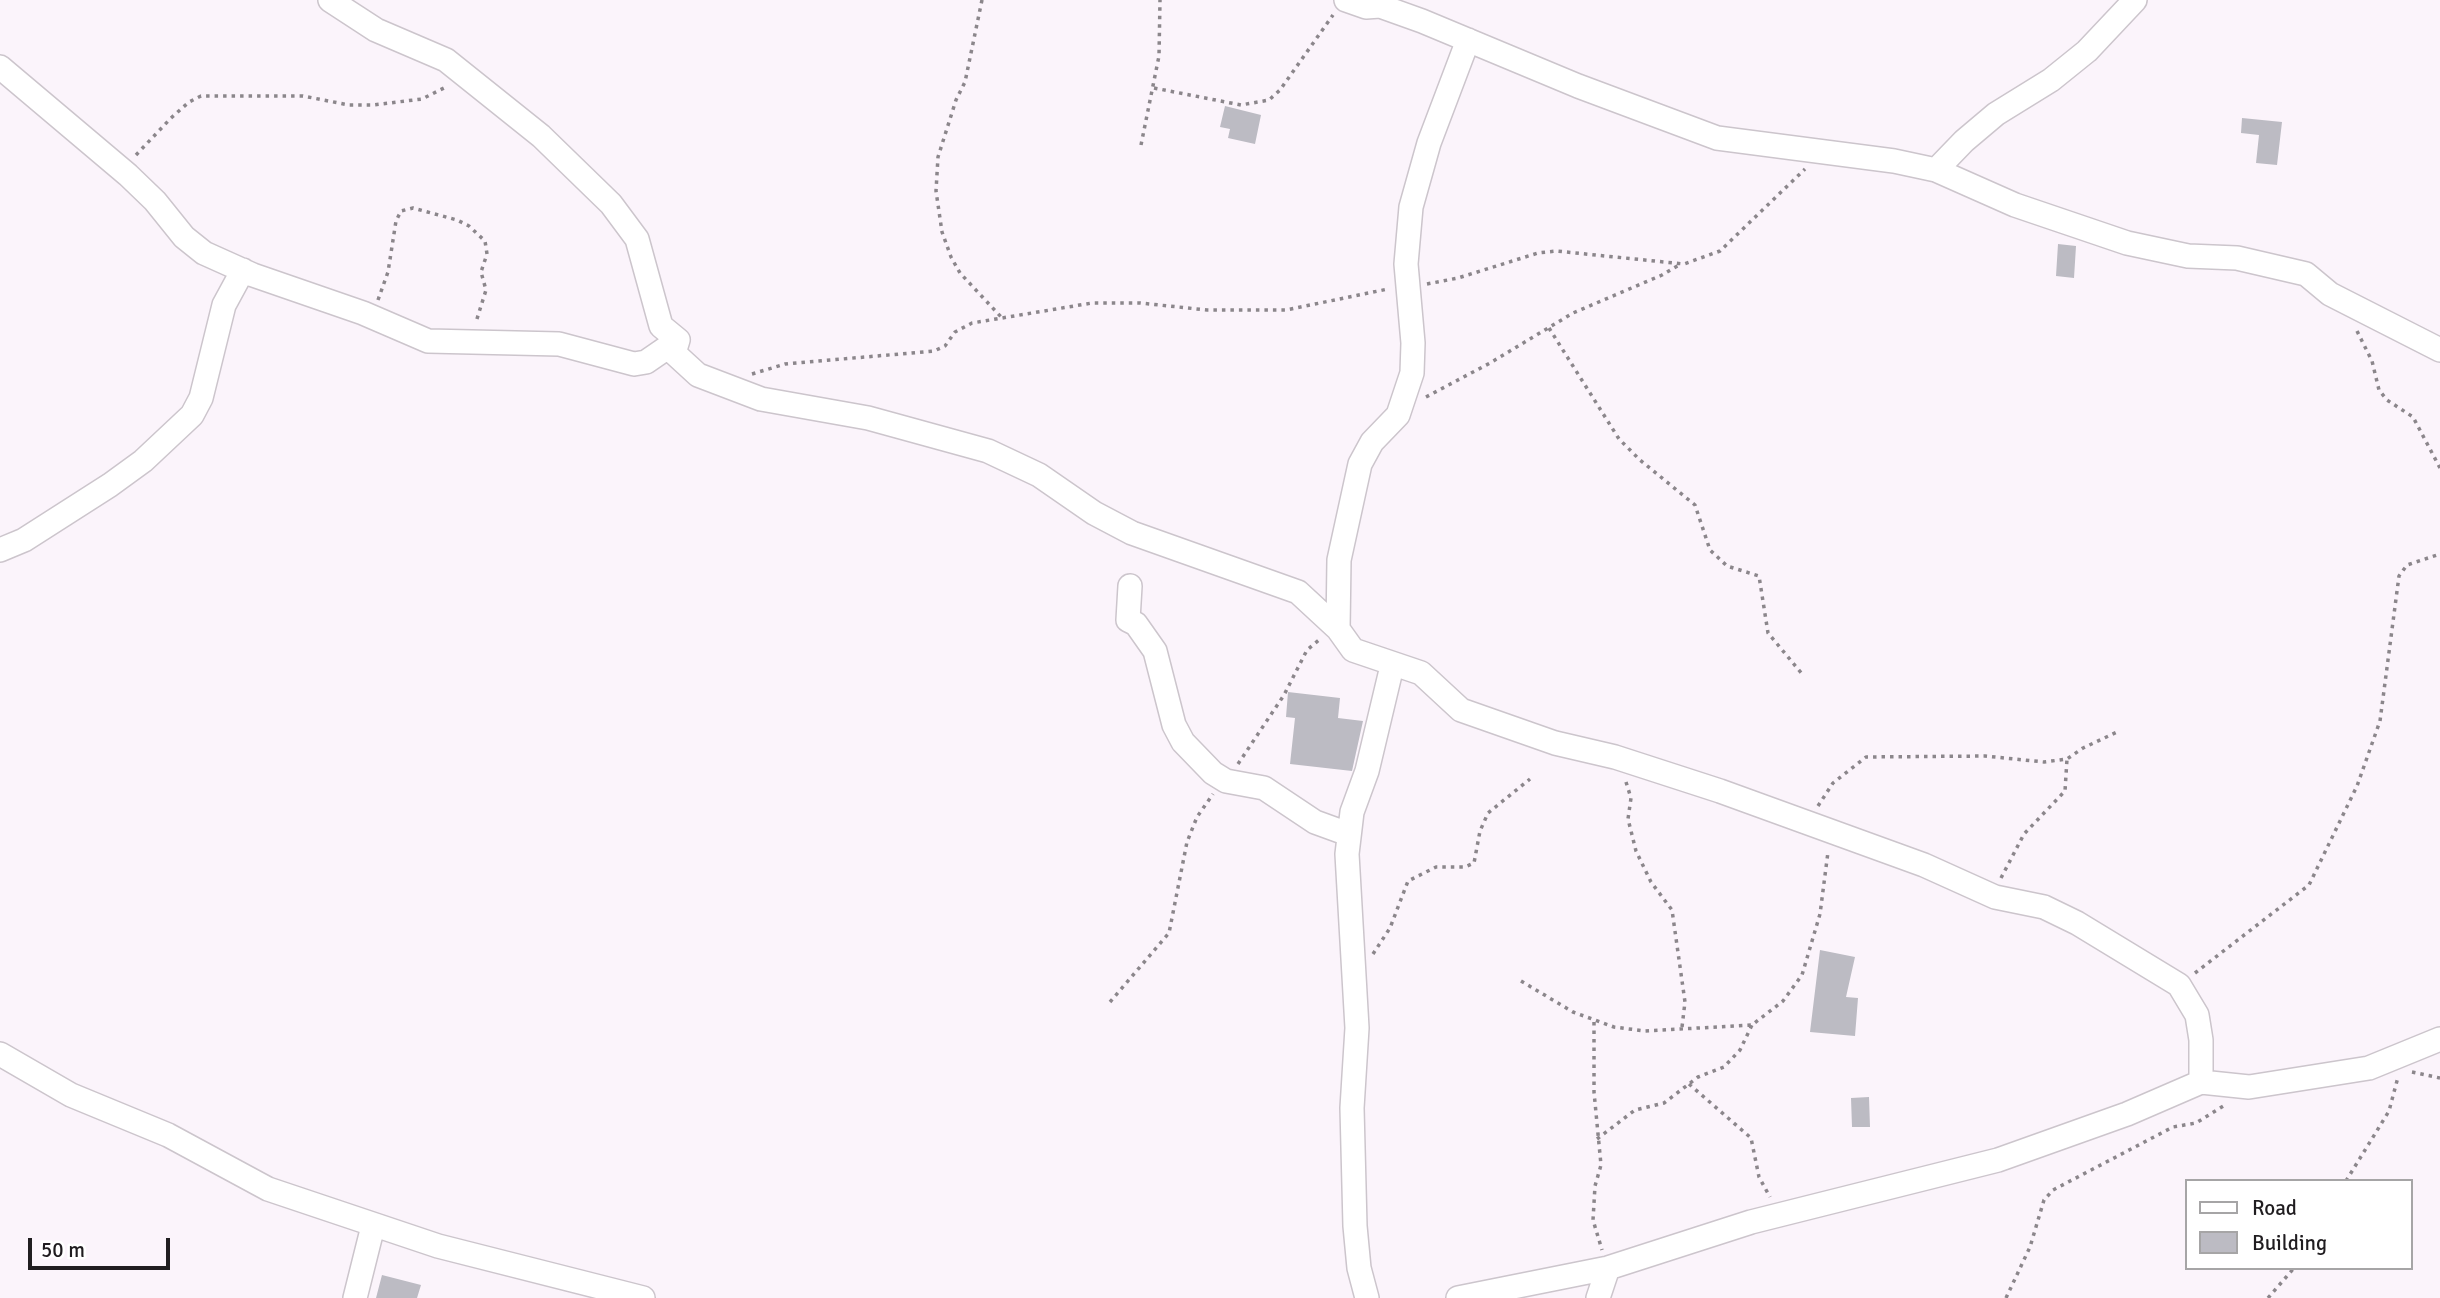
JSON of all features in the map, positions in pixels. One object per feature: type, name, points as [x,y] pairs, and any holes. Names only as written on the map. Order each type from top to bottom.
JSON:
[{"type":"street","points":[[330,0],[376,30],[446,60],[541,136],[626,219],[637,239],[661,326],[678,340]]},
{"type":"street","points":[[1346,0],[1366,7],[1378,3],[1578,86],[1717,138],[1830,152],[1936,170],[2015,205],[2127,243],[2188,256],[2237,258],[2306,274],[2330,293],[2440,350]]},
{"type":"street","points":[[1936,170],[1996,114],[2051,80],[2087,51],[2135,0]]},
{"type":"street","points":[[1338,629],[1339,560],[1360,464],[1372,442],[1398,415],[1414,364],[1406,264],[1411,207],[1429,143],[1468,40]]},
{"type":"street","points":[[0,67],[128,175],[155,201],[184,237],[204,253],[243,270],[378,319],[428,341],[559,344],[634,363],[646,362],[678,340]]},
{"type":"street","points":[[0,550],[24,540],[121,477],[150,455],[192,415],[201,398],[224,305],[243,270]]},
{"type":"street","points":[[678,340],[674,354],[698,375],[724,386],[776,402],[868,418],[988,452],[1038,475],[1094,513],[1132,533],[1298,592],[1338,629],[1353,650],[1392,666],[1421,673],[1461,709],[1483,719],[1555,743],[1615,757],[1820,828],[1924,865],[1995,897],[2044,906],[2179,985],[2197,1015],[2202,1040],[2202,1082]]},
{"type":"street","points":[[1130,586],[1128,620],[1136,624],[1155,651],[1174,725],[1183,742],[1204,765],[1226,780],[1264,788],[1314,822],[1348,834]]},
{"type":"street","points":[[1367,1298],[1359,1268],[1355,1226],[1352,1108],[1357,1028],[1352,970],[1348,834],[1392,666]]},
{"type":"street","points":[[1458,1298],[1608,1268],[1792,1211],[1998,1160],[2102,1124],[2202,1082],[2249,1087],[2369,1068],[2399,1053],[2440,1039]]},
{"type":"street","points":[[0,1054],[71,1095],[168,1135],[268,1189],[438,1246],[643,1298]]},
{"type":"street","points":[[355,1298],[373,1226]]},
{"type":"street","points":[[1598,1298],[1608,1268]]},
{"type":"path","points":[[982,0],[965,82],[956,100],[938,157],[936,191],[942,232],[951,257],[960,273],[1003,320]]},
{"type":"path","points":[[1141,145],[1154,88],[1161,29],[1160,0]]},
{"type":"path","points":[[1154,88],[1241,105],[1269,100],[1280,90],[1346,0]]},
{"type":"path","points":[[128,175],[130,162],[146,144],[189,102],[201,96],[303,96],[349,105],[398,104],[422,99],[467,76]]},
{"type":"path","points":[[1398,415],[1593,303],[1662,275],[1679,264],[1720,251],[1806,169],[1830,152]]},
{"type":"path","points":[[378,319],[376,305],[388,272],[396,221],[401,211],[413,208],[457,220],[469,226],[485,242],[487,254],[481,272],[485,300],[476,323],[484,342]]},
{"type":"path","points":[[724,386],[785,364],[934,351],[945,346],[961,327],[972,323],[1112,302],[1207,310],[1286,310],[1407,285],[1447,281],[1538,253],[1556,251],[1679,264]]},
{"type":"path","points":[[1549,327],[1619,439],[1695,505],[1710,551],[1727,566],[1759,576],[1768,634],[1803,675]]},
{"type":"path","points":[[2354,327],[2372,361],[2379,390],[2387,400],[2413,417],[2440,468]]},
{"type":"path","points":[[2179,985],[2309,885],[2357,786],[2379,721],[2399,576],[2407,565],[2440,554]]},
{"type":"path","points":[[1110,1002],[1169,933],[1192,828],[1284,695],[1307,650],[1338,629]]},
{"type":"path","points":[[1597,1139],[1635,1110],[1664,1103],[1689,1084],[1732,1060],[1752,1025],[1783,1001],[1802,975],[1824,894],[1820,799],[1833,783],[1866,757],[1986,756],[2044,762],[2067,759],[2117,732]]},
{"type":"path","points":[[1615,757],[1620,776],[1630,790],[1628,820],[1636,851],[1651,882],[1672,911],[1685,1002],[1682,1027]]},
{"type":"path","points":[[1995,897],[2003,871],[2024,834],[2065,791],[2067,759]]},
{"type":"path","points":[[1352,970],[1381,944],[1408,881],[1436,867],[1465,867],[1474,863],[1480,831],[1488,813],[1530,779]]},
{"type":"path","points":[[1521,981],[1594,1022],[1645,1031],[1752,1025]]},
{"type":"path","points":[[1594,1022],[1592,1064],[1601,1165],[1595,1186],[1593,1220],[1608,1268]]},
{"type":"path","points":[[2347,1179],[2389,1111],[2400,1069]]},
{"type":"path","points":[[1689,1084],[1751,1138],[1759,1177],[1768,1196],[1792,1211]]},
{"type":"path","points":[[2006,1298],[2030,1247],[2044,1200],[2053,1190],[2173,1127],[2196,1123],[2214,1114],[2249,1087]]},
{"type":"path","points":[[2268,1298],[2292,1270]]},
{"type":"building","points":[[1225,106],[1261,115],[1255,144],[1228,138],[1230,129],[1220,127]]},
{"type":"building","points":[[2242,118],[2282,122],[2277,165],[2256,163],[2259,135],[2241,133]]},
{"type":"building","points":[[2058,244],[2076,246],[2074,278],[2056,276]]},
{"type":"building","points":[[1288,692],[1340,698],[1338,718],[1363,721],[1352,771],[1290,764],[1295,718],[1286,717]]},
{"type":"building","points":[[1820,950],[1855,957],[1846,997],[1858,998],[1855,1036],[1810,1032]]},
{"type":"building","points":[[1869,1097],[1870,1127],[1852,1127],[1851,1098]]},
{"type":"building","points":[[382,1275],[421,1285],[417,1298],[376,1298]]}]
